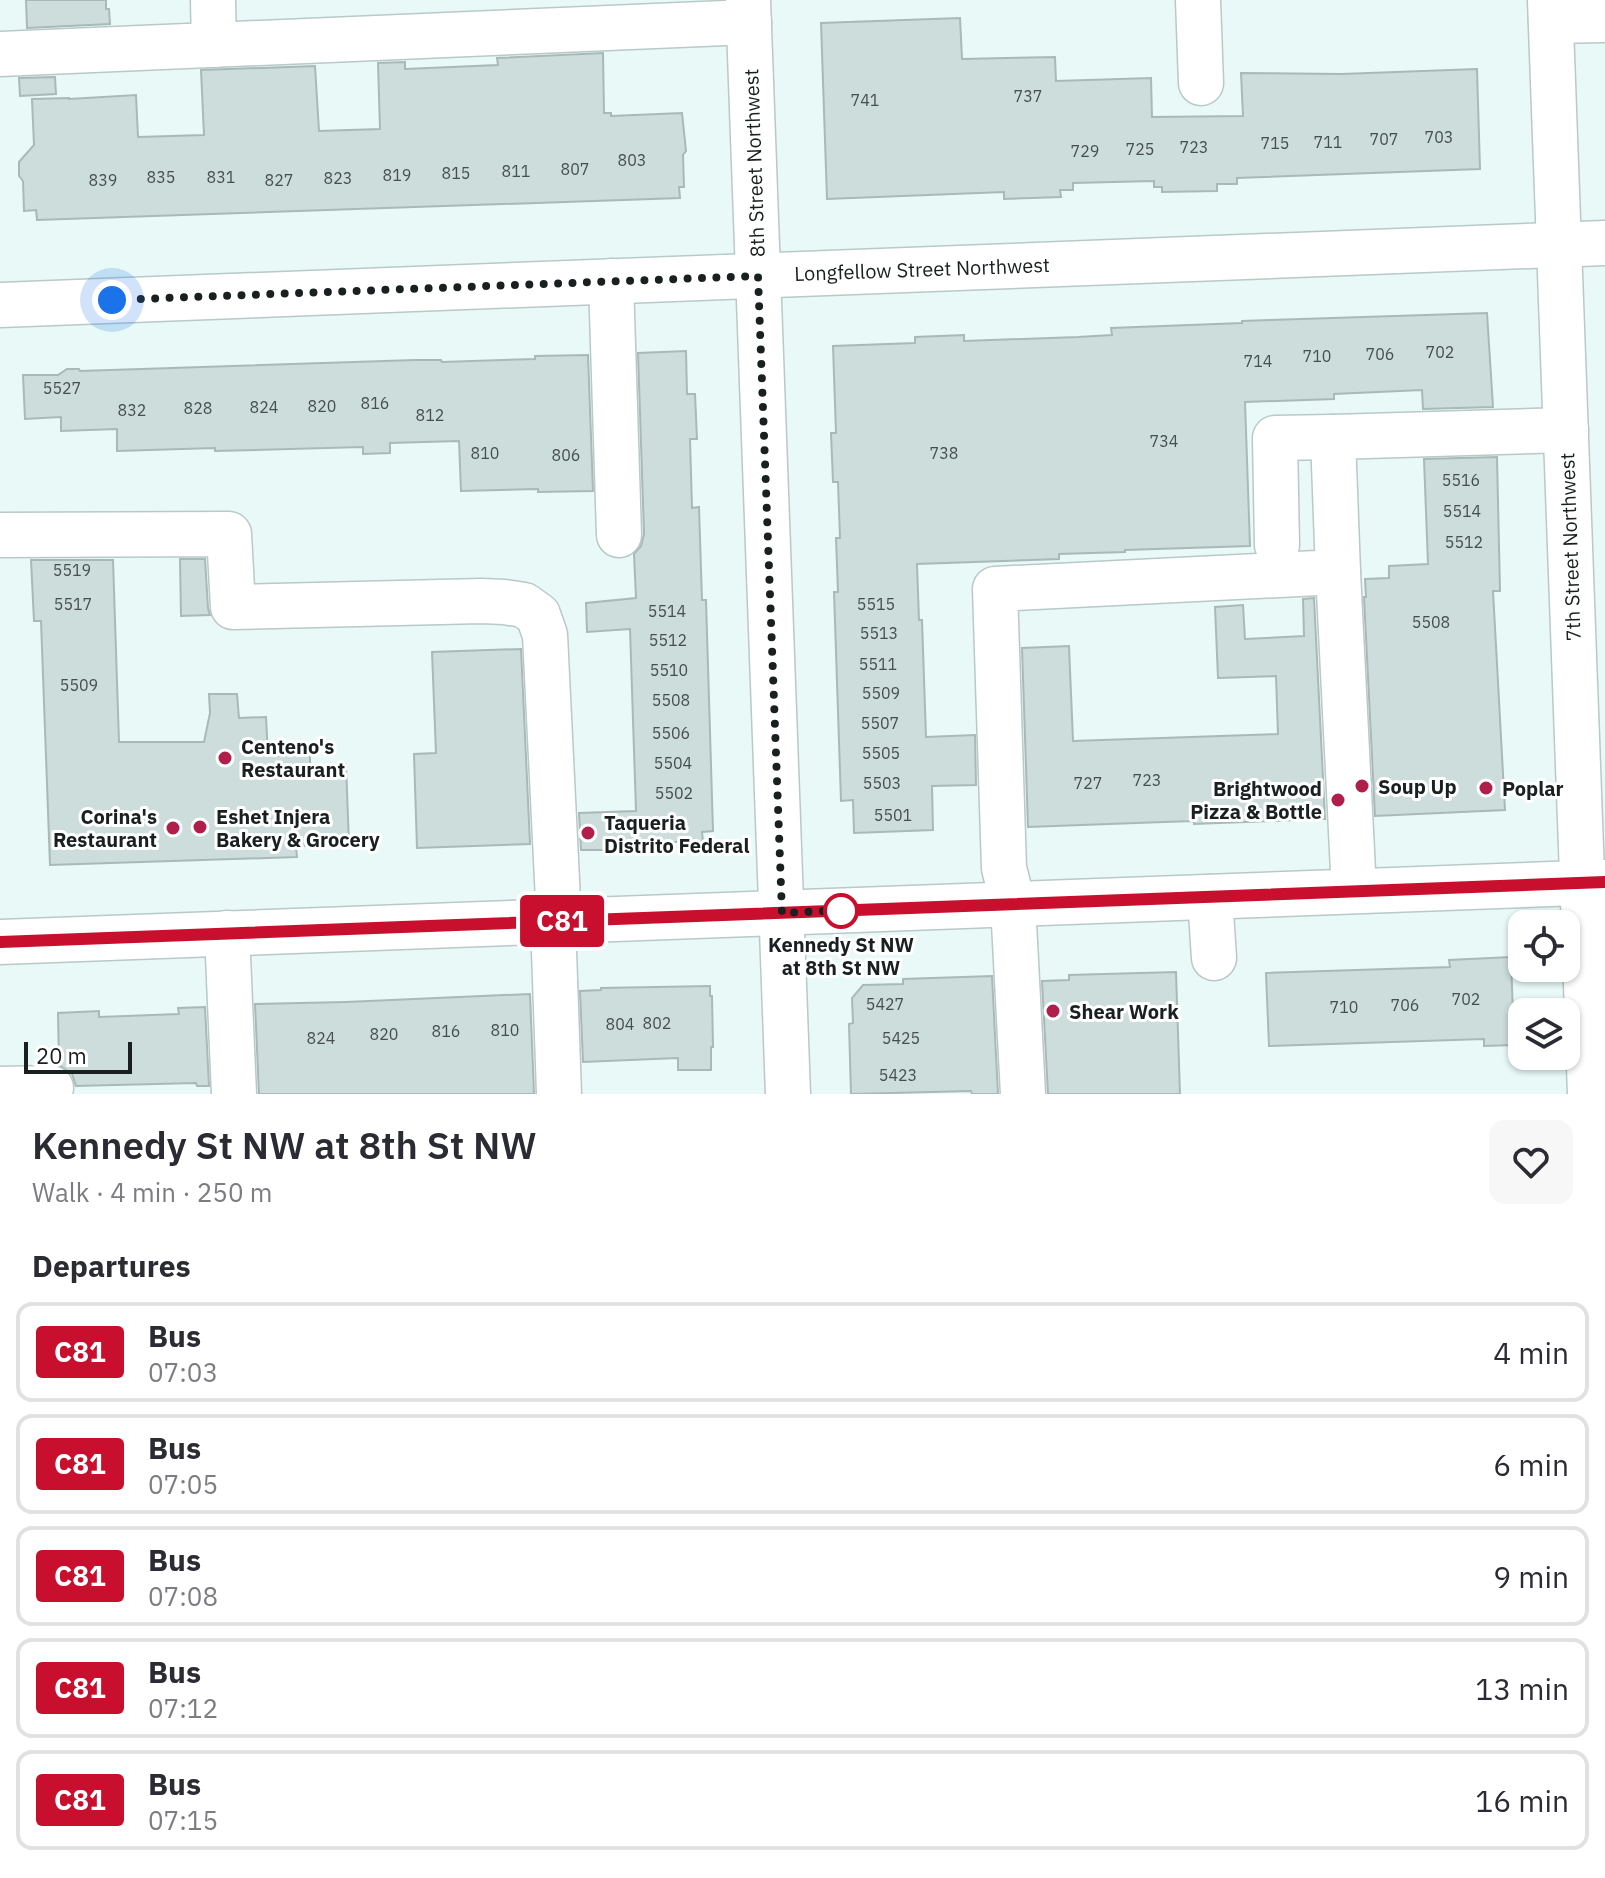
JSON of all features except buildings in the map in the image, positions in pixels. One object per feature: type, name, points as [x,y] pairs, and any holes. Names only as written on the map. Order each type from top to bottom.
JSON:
[{"type":"street","points":[[213,0],[214,45]]},
{"type":"street","points":[[1198,0],[1201,83]]},
{"type":"street","points":[[0,54],[214,45],[474,17],[748,11]]},
{"type":"street","name":"8th Street Northwest","points":[[748,11],[788,1094]]},
{"type":"street","points":[[1550,11],[1605,20]]},
{"type":"street","name":"7th Street Northwest","points":[[1550,11],[1566,430],[1588,560],[1596,1025],[1590,1094]]},
{"type":"street","name":"Longfellow Street Northwest","points":[[0,305],[1605,243]]},
{"type":"street","points":[[611,281],[619,535]]},
{"type":"street","points":[[1277,545],[1275,438],[1566,430]]},
{"type":"street","points":[[1333,437],[1354,891]]},
{"type":"street","points":[[0,535],[229,534],[233,607],[482,601],[524,605],[538,615],[545,635],[559,1094]]},
{"type":"street","points":[[1023,1094],[1013,904],[1004,868],[995,589],[1338,572]]},
{"type":"street","points":[[0,942],[1594,882]]},
{"type":"street","points":[[1210,897],[1214,958]]},
{"type":"street","points":[[227,933],[234,1094]]},
{"type":"street","points":[[0,1089],[51,1088]]},
{"type":"bus line","name":"C81","points":[[0,942],[1605,882]]},
{"type":"place","name":"Centeno's Restaurant","points":[[225,758]]},
{"type":"place","name":"Soup Up","points":[[1362,786]]},
{"type":"place","name":"Poplar","points":[[1486,788]]},
{"type":"place","name":"Brightwood Pizza & Bottle","points":[[1338,800]]},
{"type":"place","name":"Eshet Injera Bakery & Grocery","points":[[200,827]]},
{"type":"place","name":"Corina's Restaurant","points":[[173,828]]},
{"type":"place","name":"Taqueria Distrito Federal","points":[[588,833]]},
{"type":"place","name":"Kennedy St NW at 8th St NW","points":[[841,911]]},
{"type":"place","name":"Shear Work","points":[[1053,1011]]},
{"type":"route","points":[[112,300],[758,276],[782,913],[844,910],[841,911]]}]
